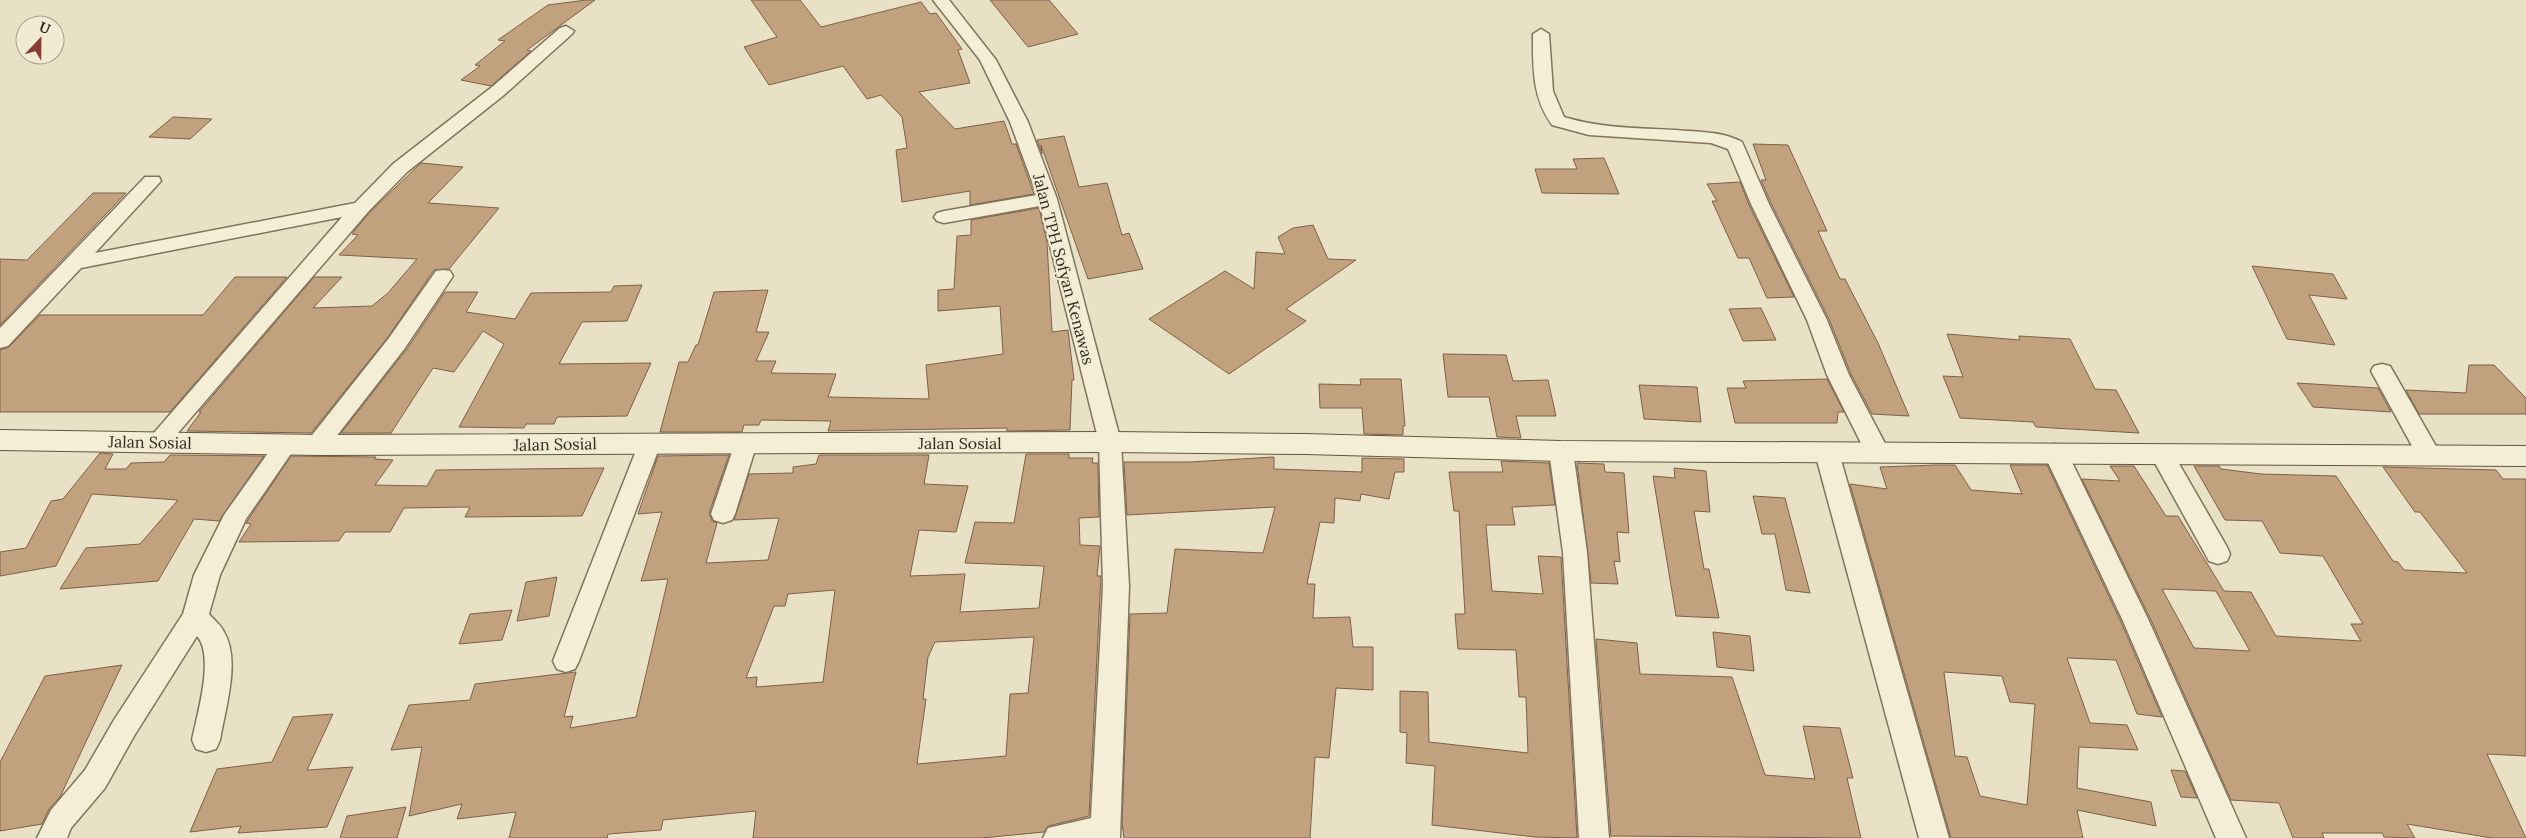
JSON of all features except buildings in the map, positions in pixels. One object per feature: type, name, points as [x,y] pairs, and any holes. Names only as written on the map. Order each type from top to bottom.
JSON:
[{"type":"street","name":"Jalan TPH Sofyan Kenawas","points":[[941,0],[965,28],[988,60],[1019,122],[1048,198],[1110,442],[1116,586],[1105,834]]},
{"type":"street","points":[[157,442],[361,208],[418,153],[498,91],[566,31]]},
{"type":"street","points":[[1540,34],[1543,81],[1551,109],[1558,121],[1589,130],[1711,138],[1727,141],[1736,146],[1760,204],[1816,320],[1838,375],[1878,453]]},
{"type":"street","points":[[0,341],[152,181]]},
{"type":"street","points":[[944,217],[1048,198]]},
{"type":"street","points":[[75,263],[361,208]]},
{"type":"street","points":[[317,445],[397,343],[443,276]]},
{"type":"street","points":[[2382,371],[2429,455]]},
{"type":"street","name":"Jalan Sosial","points":[[0,440],[286,445],[1110,442],[1305,444],[1561,451],[2055,452],[2526,456]]},
{"type":"street","points":[[723,514],[746,443]]},
{"type":"street","points":[[566,662],[650,444]]},
{"type":"street","points":[[52,838],[61,819],[95,779],[124,728],[195,617],[207,574],[236,515],[286,445]]},
{"type":"street","points":[[1561,451],[1575,552],[1594,838]]},
{"type":"street","points":[[2055,452],[2136,621],[2231,838]]},
{"type":"street","points":[[1827,453],[1934,838]]},
{"type":"street","points":[[2162,454],[2218,554]]},
{"type":"street","points":[[195,617],[214,637],[218,668],[206,740]]},
{"type":"street","points":[[1058,838],[1105,834]]}]
